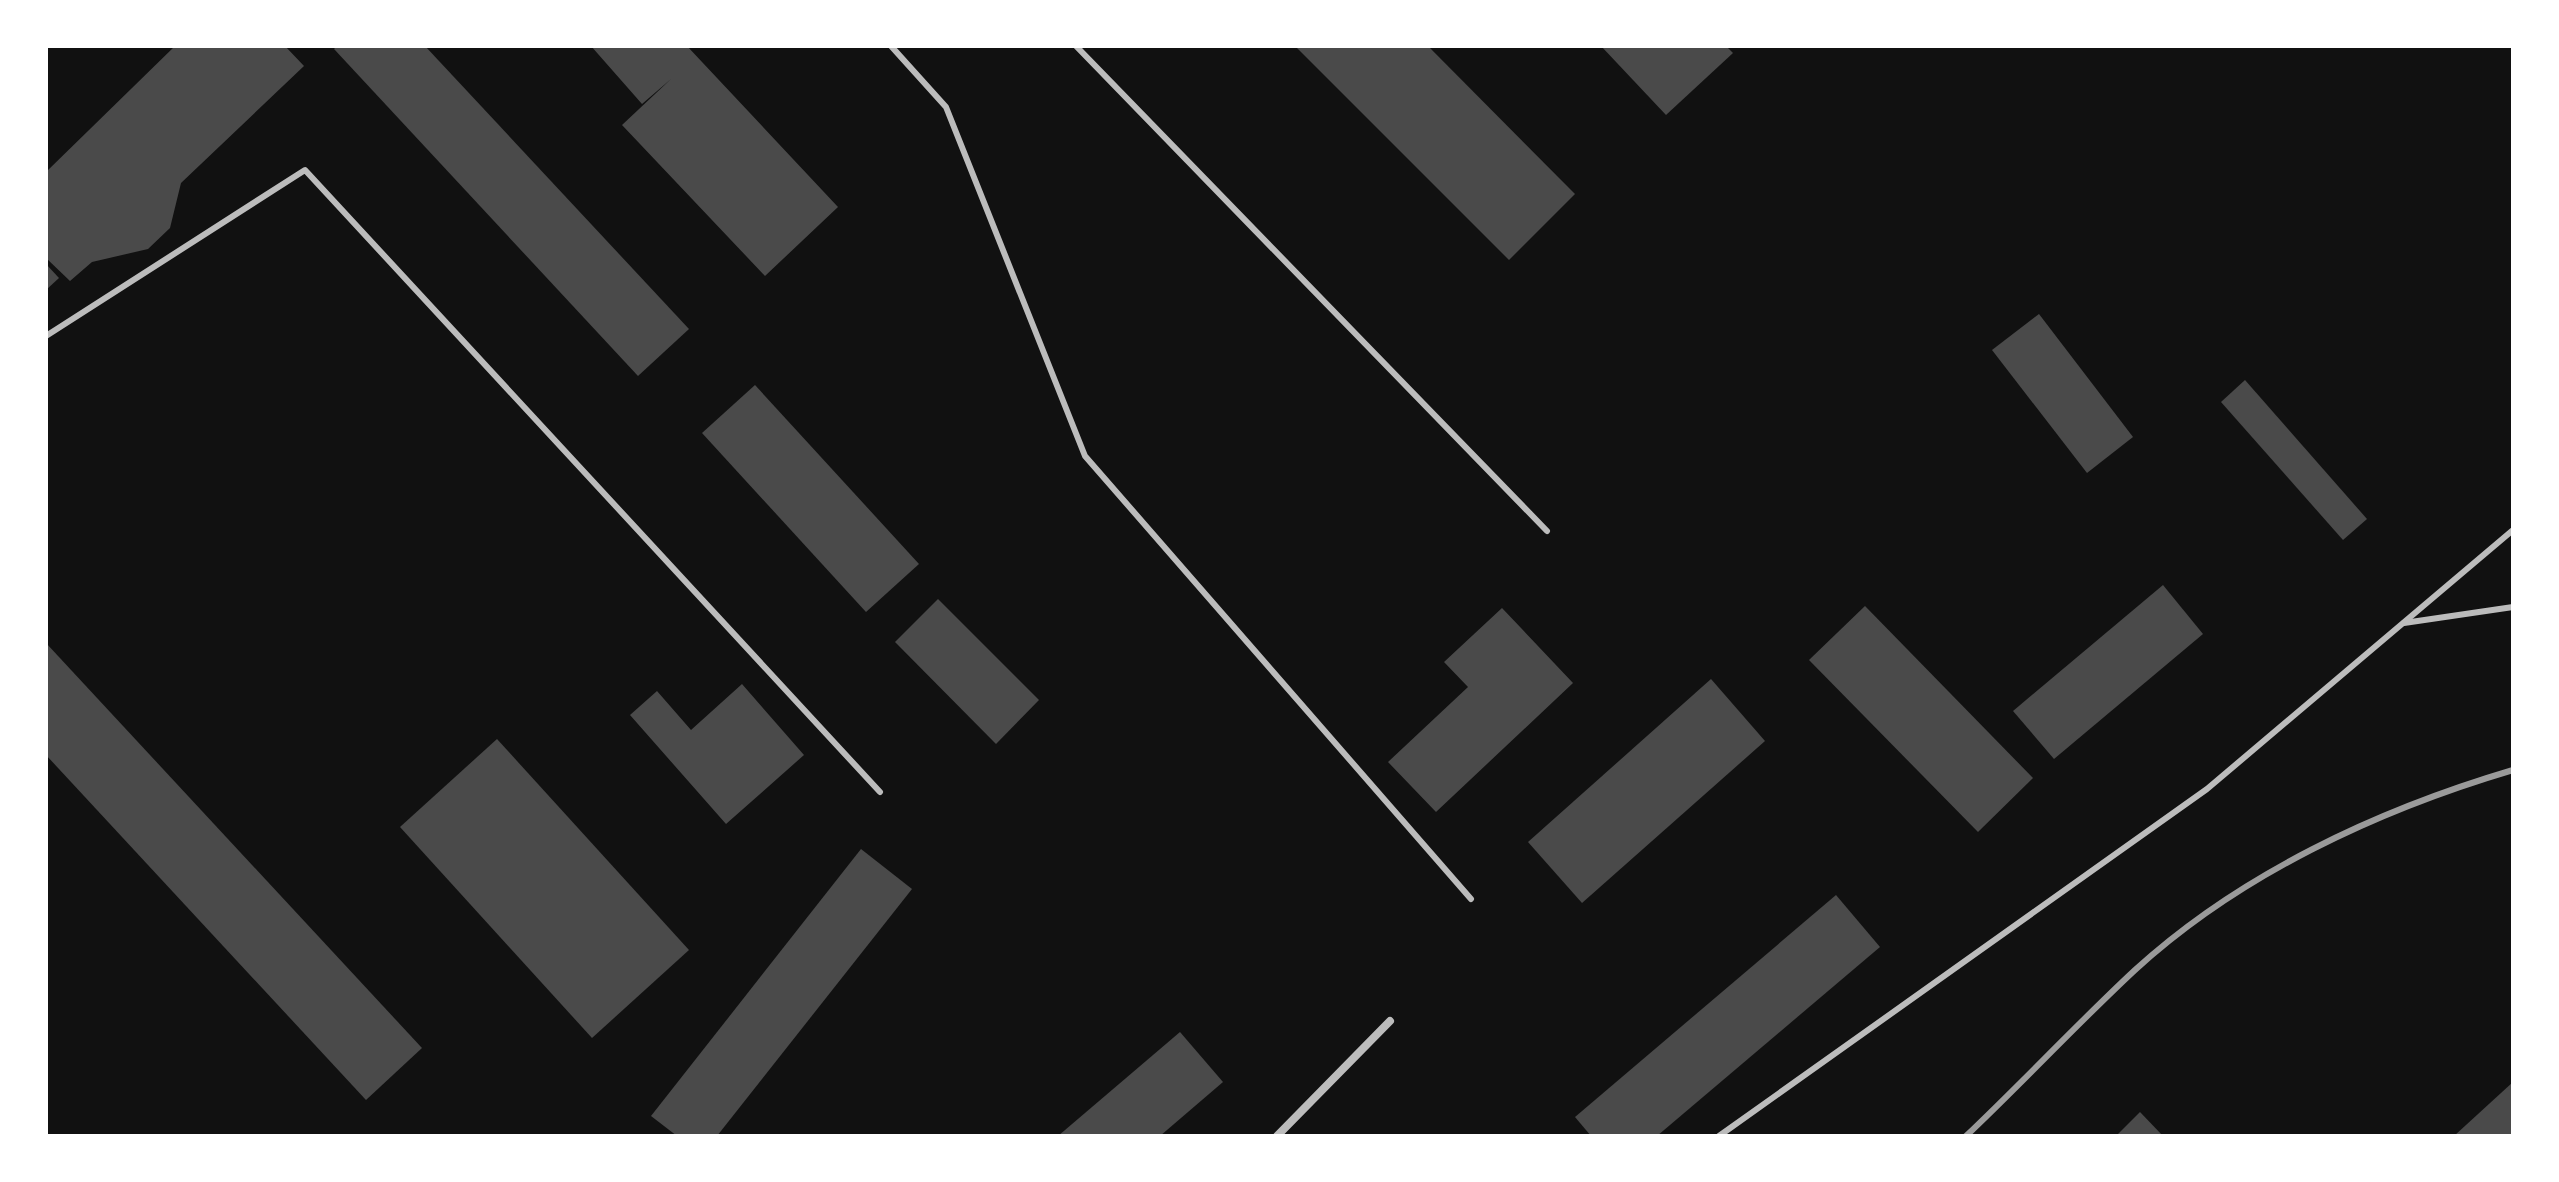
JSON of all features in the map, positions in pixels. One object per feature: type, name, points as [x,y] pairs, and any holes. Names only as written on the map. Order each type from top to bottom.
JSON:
[{"type":"street","points":[[1277,1136],[1390,1021]]},
{"type":"lane","points":[[891,46],[946,107],[1085,456],[1471,899]]},
{"type":"lane","points":[[1076,46],[1547,531]]},
{"type":"lane","points":[[46,336],[305,170],[880,792]]},
{"type":"lane","points":[[1719,1136],[2207,789],[2513,530]]},
{"type":"lane","points":[[2404,623],[2513,607]]},
{"type":"building","points":[[175,46],[285,46],[304,66],[181,183],[170,228],[148,249],[92,262],[70,281],[46,258],[46,172]]},
{"type":"building","points":[[337,46],[425,46],[689,329],[638,376],[334,49]]},
{"type":"building","points":[[591,46],[687,46],[838,207],[765,276],[622,125],[671,79],[642,104]]},
{"type":"building","points":[[1295,46],[1428,46],[1575,194],[1509,260]]},
{"type":"building","points":[[1601,46],[1726,46],[1733,53],[1666,115]]},
{"type":"building","points":[[46,264],[59,278],[46,290]]},
{"type":"building","points":[[2039,314],[2133,437],[2087,473],[1992,350]]},
{"type":"building","points":[[2245,380],[2367,519],[2343,540],[2221,402]]},
{"type":"building","points":[[755,385],[919,564],[866,612],[702,433]]},
{"type":"building","points":[[2163,585],[2203,634],[2054,759],[2013,711]]},
{"type":"building","points":[[938,599],[1039,700],[996,744],[895,642]]},
{"type":"building","points":[[1865,606],[2033,778],[1978,832],[1809,660]]},
{"type":"building","points":[[1502,608],[1573,683],[1436,812],[1388,762],[1468,687],[1444,662]]},
{"type":"building","points":[[46,643],[422,1048],[366,1100],[46,755]]},
{"type":"building","points":[[1711,679],[1765,741],[1582,903],[1528,842]]},
{"type":"building","points":[[742,684],[804,755],[726,824],[630,715],[657,691],[691,730]]},
{"type":"building","points":[[497,739],[689,950],[592,1038],[400,827]]},
{"type":"building","points":[[861,849],[912,889],[717,1136],[677,1136],[651,1116]]},
{"type":"building","points":[[1836,895],[1880,947],[1657,1136],[1591,1136],[1575,1117]]},
{"type":"building","points":[[1180,1032],[1223,1082],[1160,1136],[1058,1136]]},
{"type":"building","points":[[2513,1082],[2513,1136],[2454,1136]]},
{"type":"building","points":[[2140,1112],[2163,1136],[2116,1136]]},
{"type":"railway","points":[[1966,1136],[2135,970],[2219,904],[2265,875],[2362,826],[2462,786],[2513,770]]}]
